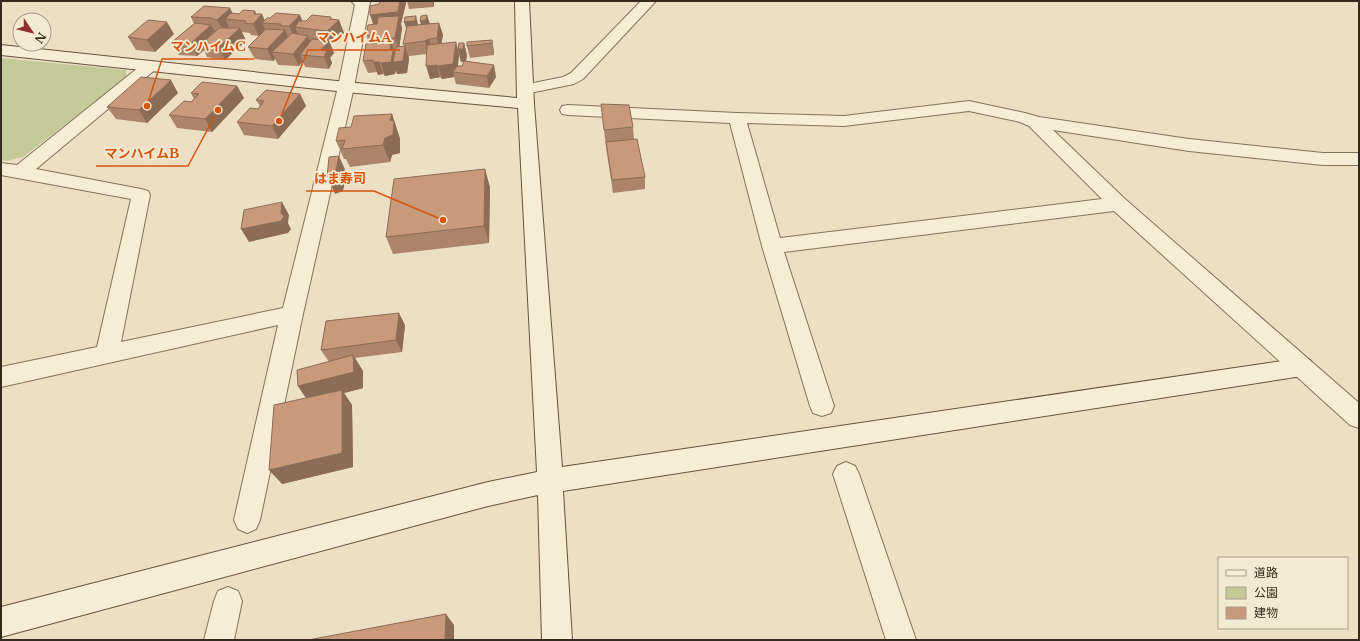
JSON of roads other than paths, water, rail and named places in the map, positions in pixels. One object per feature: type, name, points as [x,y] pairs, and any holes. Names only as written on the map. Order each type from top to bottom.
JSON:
[{"type":"street","points":[[247,520],[292,314],[346,87],[364,1],[358,1]]},
{"type":"street","points":[[522,1],[525,96],[550,481],[557,640]]},
{"type":"street","points":[[1,50],[346,87],[525,96],[568,81],[577,76],[649,1]]},
{"type":"street","points":[[21,172],[150,66]]},
{"type":"street","points":[[568,110],[737,118],[844,120],[969,106],[1025,118],[1035,122],[1189,145],[1323,159],[1359,159]]},
{"type":"street","points":[[737,118],[772,246],[822,406]]},
{"type":"street","points":[[1035,122],[1118,204],[1359,418]]},
{"type":"street","points":[[1,169],[142,195],[107,354]]},
{"type":"street","points":[[772,246],[1118,204]]},
{"type":"street","points":[[1,377],[292,314]]},
{"type":"street","points":[[1,622],[488,494],[550,481],[1302,367]]},
{"type":"street","points":[[846,474],[901,640]]},
{"type":"street","points":[[219,640],[228,601]]},
{"type":"place","name":"マンハイムC","points":[[147,106]]},
{"type":"place","name":"マンハイムB","points":[[218,110]]},
{"type":"place","name":"マンハイムA","points":[[279,121]]},
{"type":"place","name":"はま寿司","points":[[443,220]]}]
